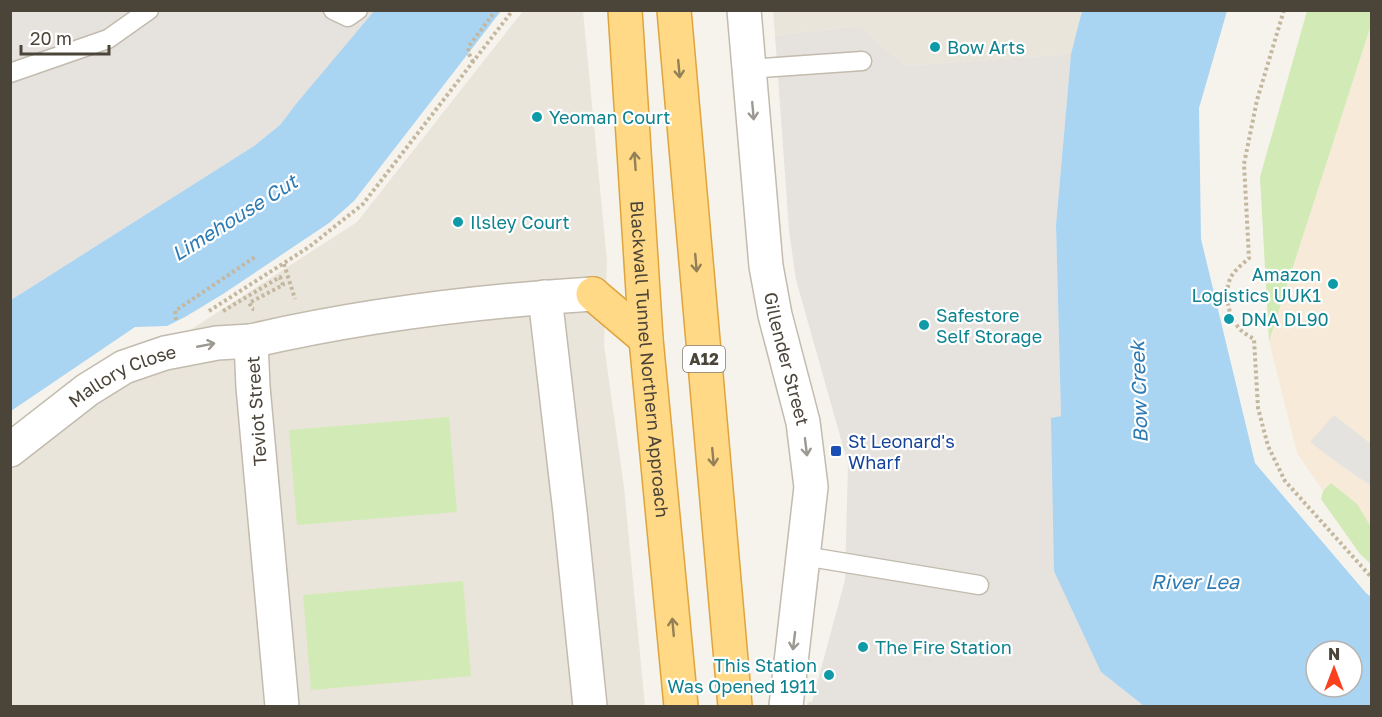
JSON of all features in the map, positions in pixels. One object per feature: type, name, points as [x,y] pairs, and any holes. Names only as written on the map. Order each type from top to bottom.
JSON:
[{"type":"highway","name":"Blackwall Tunnel Northern Approach","points":[[625,10],[646,339],[681,706]]},
{"type":"highway","name":"A12","points":[[674,10],[735,706]]},
{"type":"highway","points":[[593,294],[646,339]]},
{"type":"street","name":"Gillender Street","points":[[744,10],[766,266],[775,315],[803,422],[811,487],[786,706]]},
{"type":"street","name":"Teviot Street","points":[[282,706],[253,387],[251,341],[300,329],[379,315],[593,294]]},
{"type":"street","points":[[545,297],[590,706]]},
{"type":"street","name":"Mallory Close","points":[[10,450],[87,390],[124,367],[165,353],[217,343],[251,341]]},
{"type":"lane","points":[[10,73],[108,39],[149,10]]},
{"type":"lane","points":[[333,10],[348,17],[358,10]]},
{"type":"lane","points":[[749,69],[862,60]]},
{"type":"lane","points":[[804,556],[979,585]]},
{"type":"path","points":[[473,62],[468,52],[469,46],[496,10]]},
{"type":"path","points":[[205,314],[309,247],[363,204],[513,10]]},
{"type":"path","points":[[1284,10],[1257,100],[1244,164],[1249,258],[1233,273],[1230,279],[1227,290],[1228,307],[1240,330],[1254,339],[1258,408],[1268,446],[1285,480],[1371,578]]},
{"type":"path","points":[[178,326],[175,310],[255,257]]},
{"type":"path","points":[[284,264],[294,295]]},
{"type":"path","points":[[222,311],[280,277],[283,285]]},
{"type":"path","points":[[263,307],[253,309],[249,303],[290,282]]},
{"type":"shaded area","points":[[11,11],[375,11],[280,125],[254,146],[11,300]]},
{"type":"shaded area","points":[[523,11],[583,11],[607,261],[604,345],[624,487],[645,706],[11,706],[10,436],[181,336],[357,222]]},
{"type":"shaded area","points":[[773,11],[1082,11],[1071,54],[905,66],[860,26],[775,35]]},
{"type":"shaded area","points":[[1371,25],[1371,536],[1323,491],[1297,453],[1269,341]]},
{"type":"shaded area","points":[[860,26],[905,66],[1071,54],[1056,225],[1061,416],[1051,418],[1101,672],[1144,706],[807,706],[808,702],[812,702],[845,580],[848,464],[796,280],[789,230],[775,35]]},
{"type":"shaded area","points":[[1334,415],[1371,444],[1371,486],[1310,442]]},
{"type":"green space","points":[[1307,11],[1371,11],[1371,25],[1269,341],[1260,177]]},
{"type":"green space","points":[[449,417],[457,512],[297,525],[289,430]]},
{"type":"green space","points":[[1331,483],[1357,504],[1371,527],[1371,564],[1360,554],[1321,499],[1323,491]]},
{"type":"green space","points":[[463,581],[471,676],[311,690],[303,595]]},
{"type":"water","name":"Limehouse Cut","points":[[375,10],[501,11],[354,201],[329,223],[185,317],[167,326],[135,327],[11,411],[11,300],[254,146],[280,125]]},
{"type":"water","name":"River Lea","points":[[1082,11],[1227,11],[1199,108],[1201,239],[1255,463],[1371,597],[1371,706],[1144,706],[1101,672],[1054,571],[1051,418],[1061,416],[1056,225],[1071,54]]},
{"type":"place","name":"Bow Arts","points":[[935,47]]},
{"type":"place","name":"Yeoman Court","points":[[537,117]]},
{"type":"place","name":"Ilsley Court","points":[[458,222]]},
{"type":"place","name":"Amazon Logistics UUK1","points":[[1333,284]]},
{"type":"place","name":"DNA DL90","points":[[1229,319]]},
{"type":"place","name":"Safestore Self Storage","points":[[924,325]]},
{"type":"place","name":"St Leonard's Wharf","points":[[836,451]]},
{"type":"place","name":"The Fire Station","points":[[863,647]]},
{"type":"place","name":"This Station Was Opened 1911","points":[[829,675]]},
{"type":"water label","name":"Bow Creek","points":[[1138,392]]}]
